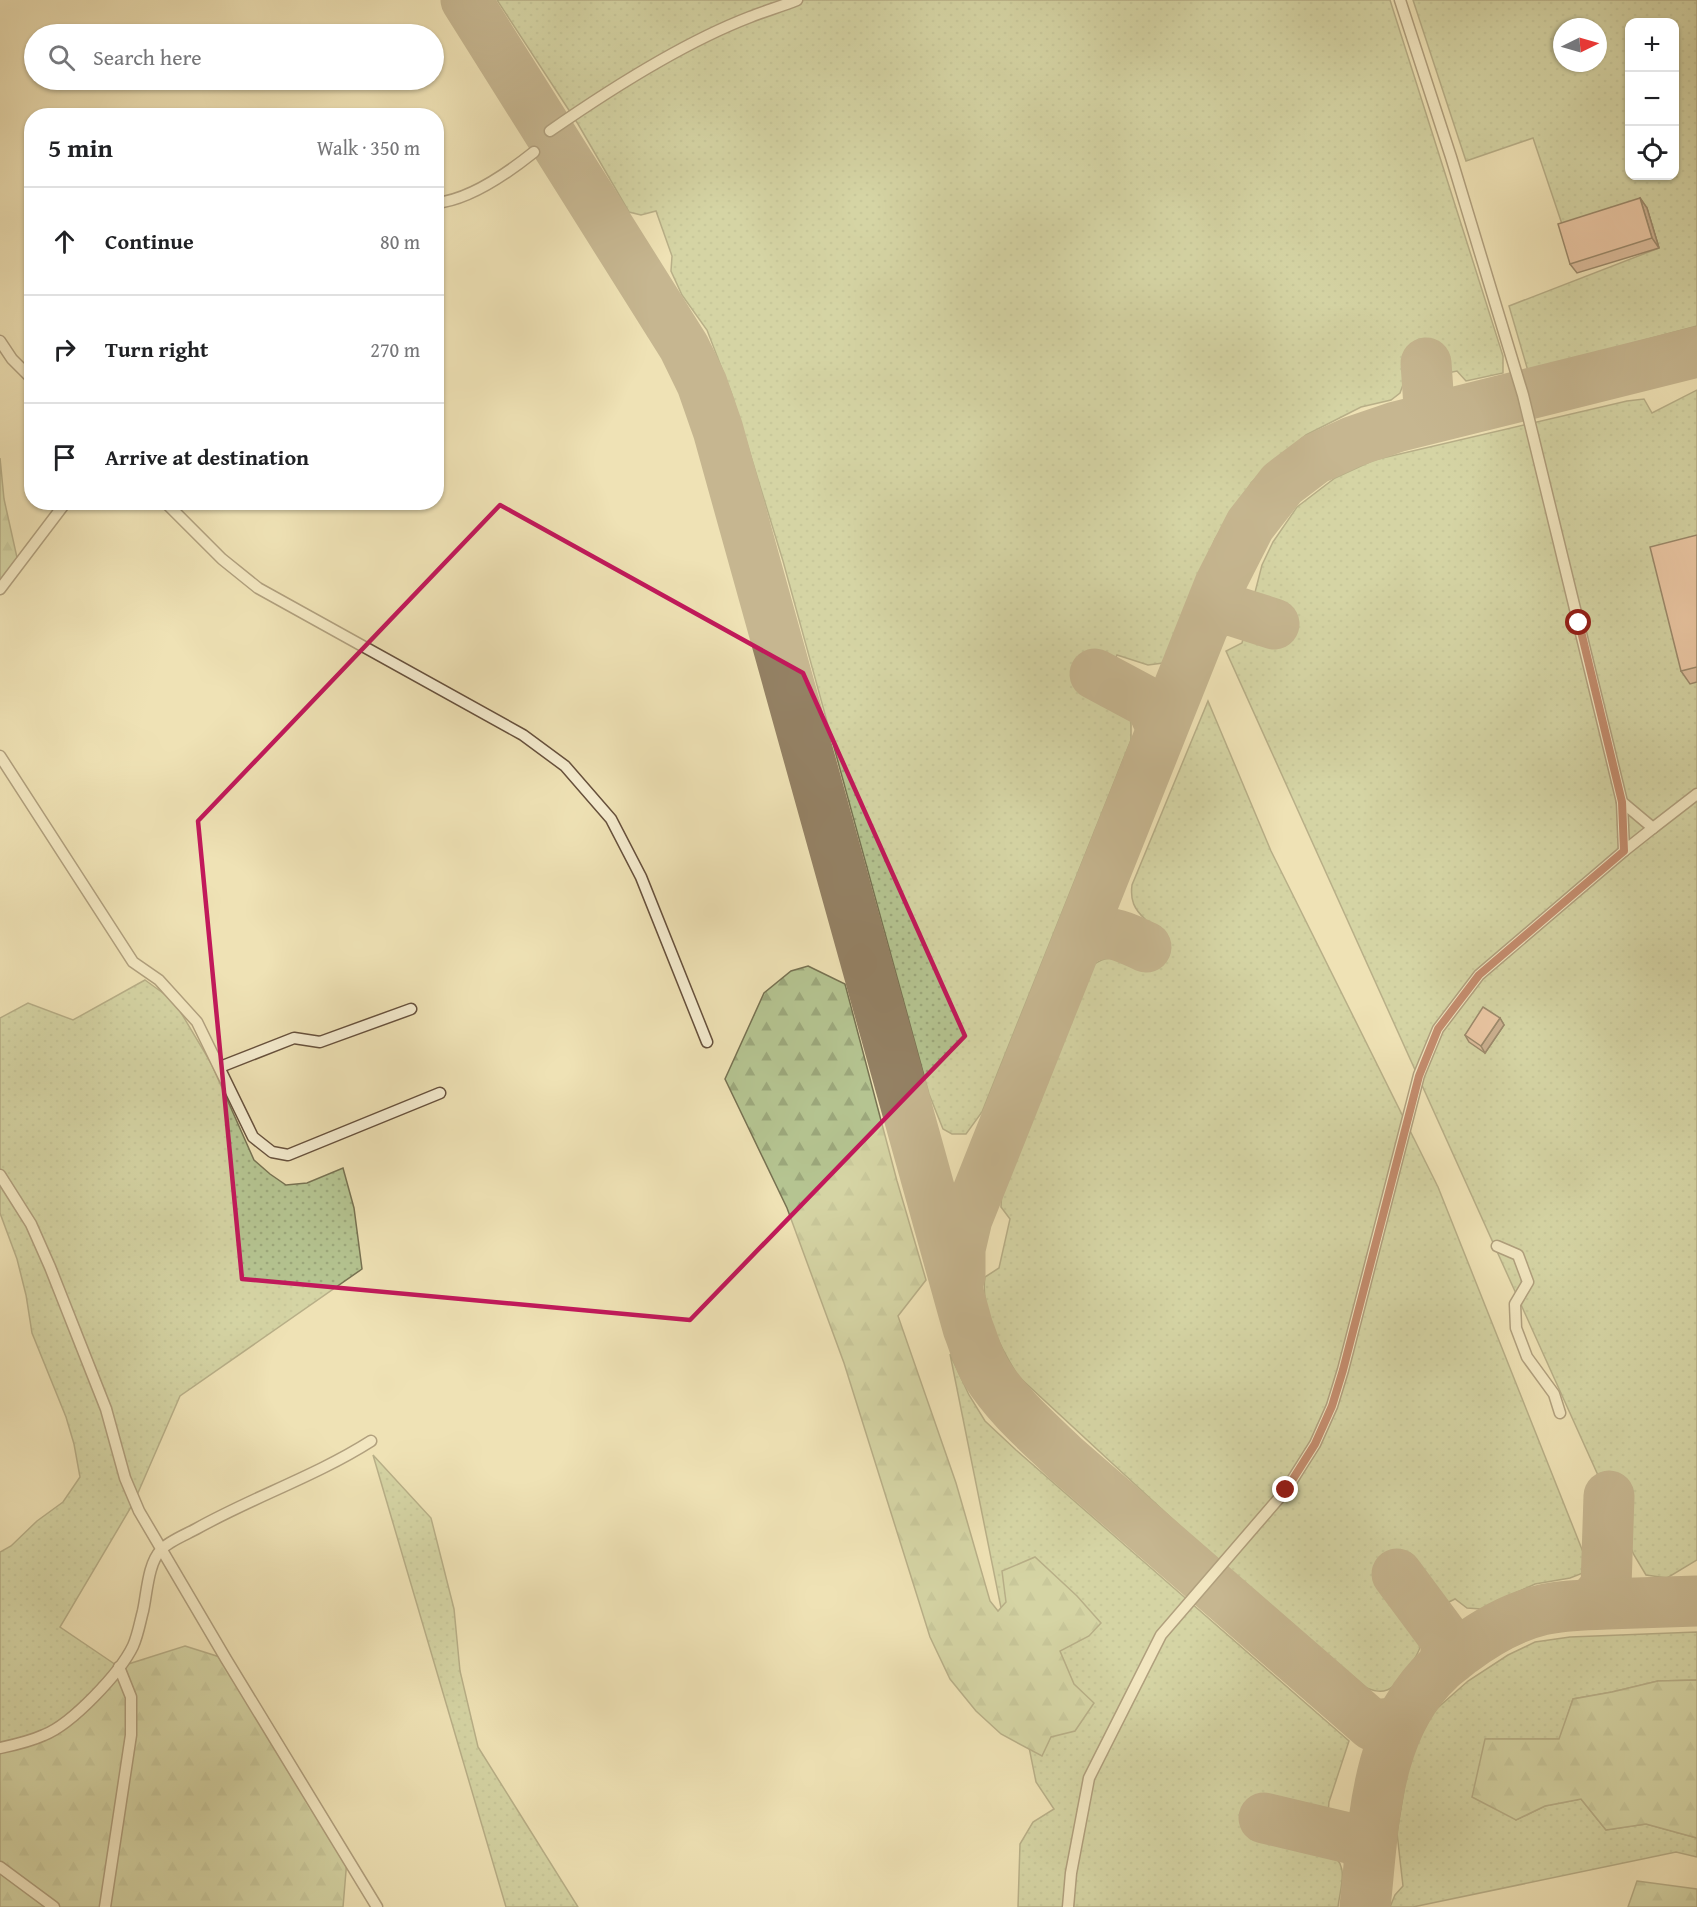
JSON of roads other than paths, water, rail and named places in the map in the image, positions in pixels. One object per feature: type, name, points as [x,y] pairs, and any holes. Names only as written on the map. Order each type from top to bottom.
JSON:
[{"type":"lane","points":[[550,131],[584,107],[679,50],[748,17],[797,0]]},
{"type":"lane","points":[[1400,0],[1451,157],[1528,413],[1622,802],[1624,851]]},
{"type":"lane","points":[[444,202],[478,189],[508,173],[534,152]]},
{"type":"lane","points":[[0,341],[12,359],[24,371]]},
{"type":"lane","points":[[0,589],[60,510]]},
{"type":"lane","points":[[173,510],[222,559],[258,588],[523,735],[565,766],[611,819],[641,877],[707,1042]]},
{"type":"lane","points":[[0,756],[133,962],[159,980],[197,1022],[253,1137],[272,1152],[288,1155],[440,1093]]},
{"type":"lane","points":[[1068,1907],[1071,1873],[1089,1779],[1161,1635],[1286,1490],[1315,1444],[1332,1406],[1419,1076],[1438,1029],[1479,975],[1624,851],[1697,794]]},
{"type":"lane","points":[[1622,802],[1653,828]]},
{"type":"lane","points":[[220,1067],[294,1038],[321,1042],[411,1009]]},
{"type":"lane","points":[[0,1175],[31,1224],[50,1268],[106,1409],[125,1478],[139,1511],[377,1907]]},
{"type":"lane","points":[[1497,1246],[1518,1255],[1528,1282],[1515,1304],[1516,1328],[1527,1357],[1554,1394],[1560,1413]]},
{"type":"lane","points":[[0,1748],[45,1735],[78,1712],[119,1667],[133,1645],[148,1581],[161,1549],[215,1518],[308,1476],[371,1441]]},
{"type":"lane","points":[[105,1907],[131,1735],[131,1697],[119,1667]]},
{"type":"lane","points":[[0,1867],[54,1907]]}]
